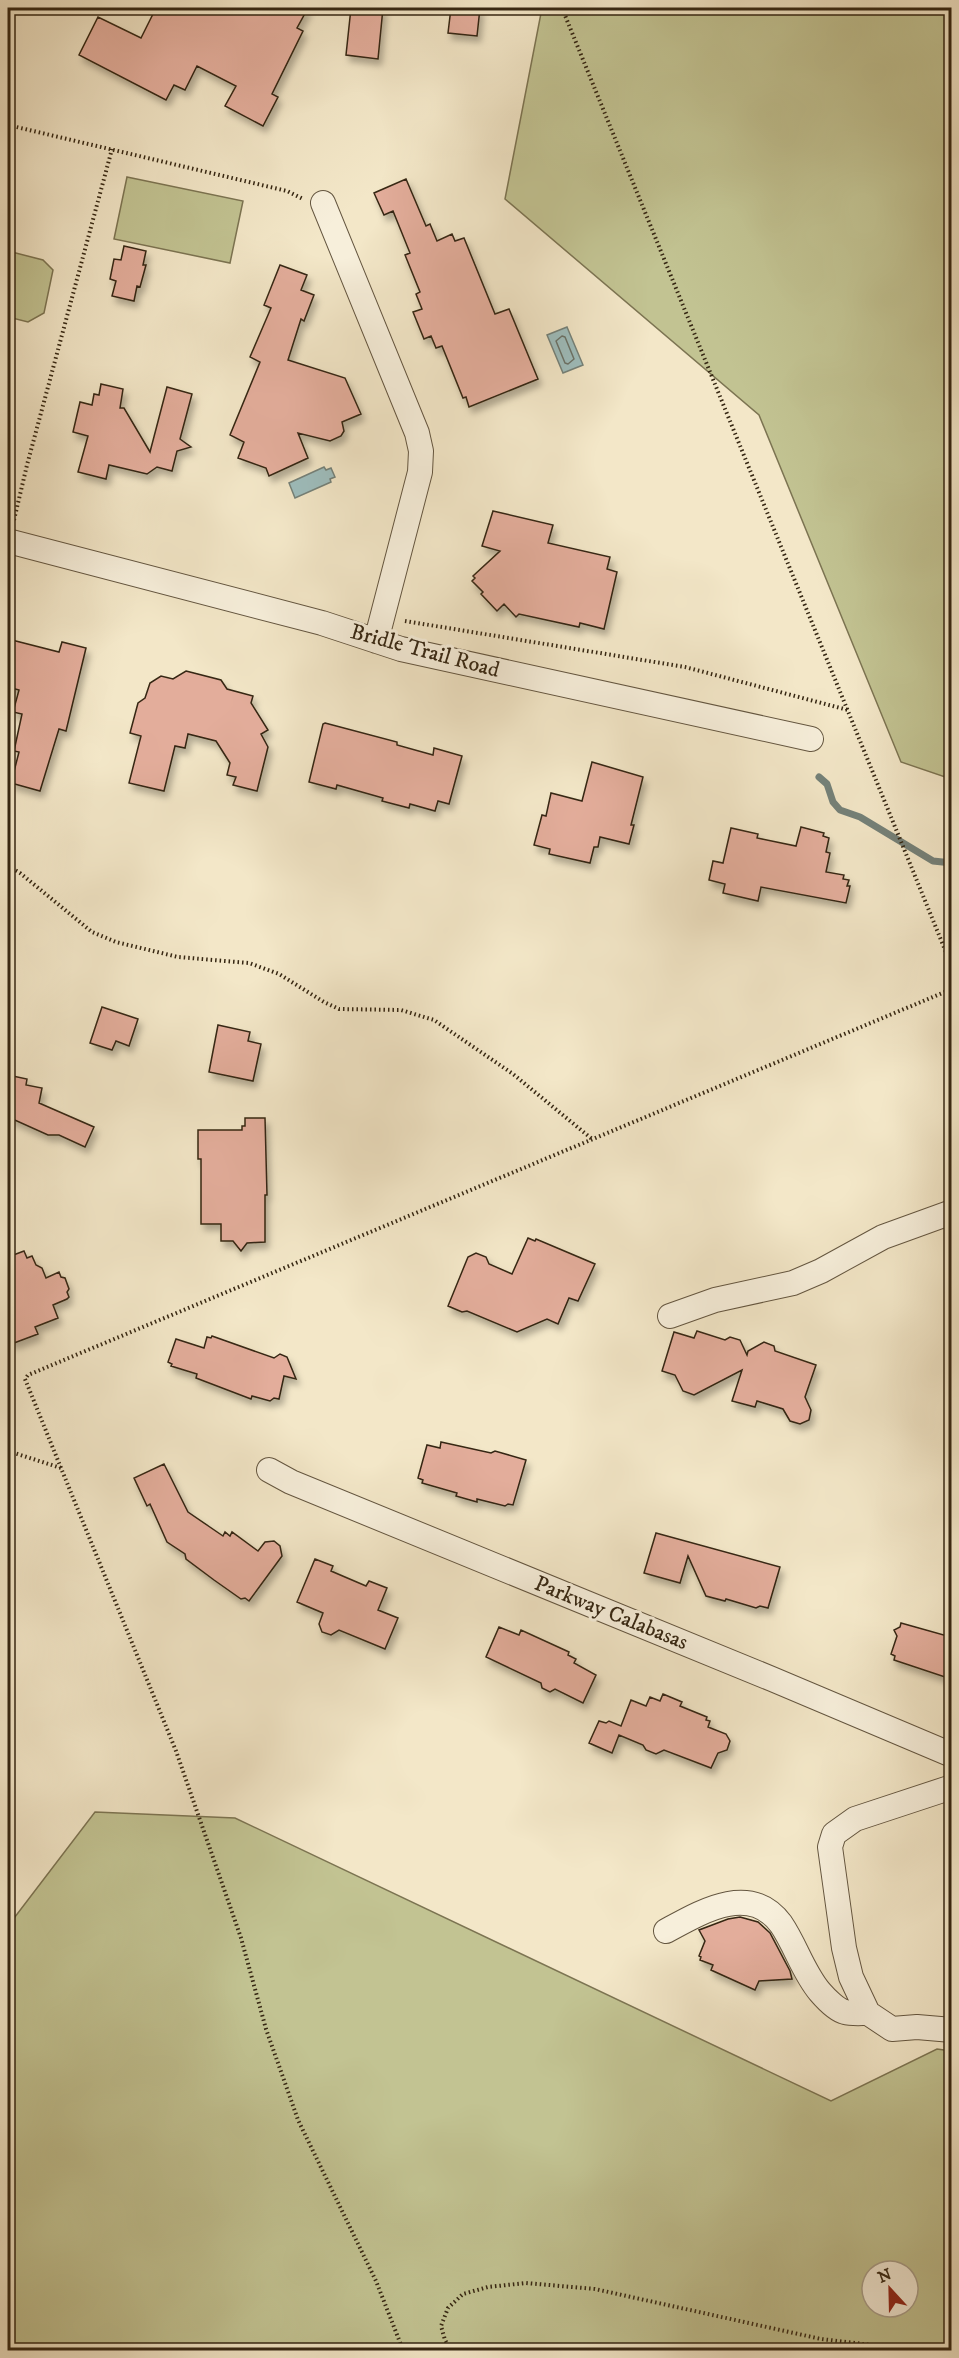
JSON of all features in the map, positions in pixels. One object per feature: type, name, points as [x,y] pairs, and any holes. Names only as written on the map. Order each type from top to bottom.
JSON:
[{"type":"street","points":[[323,203],[417,433],[421,452],[420,472],[376,641]]},
{"type":"street","name":"Bridle Trail Road","points":[[9,541],[322,623],[401,649],[811,739]]},
{"type":"street","points":[[670,1316],[715,1300],[793,1283],[821,1271],[883,1237],[951,1212]]},
{"type":"street","name":"Parkway Calabasas","points":[[269,1470],[291,1482],[772,1679],[951,1755]]},
{"type":"street","points":[[951,1787],[855,1819],[834,1834],[830,1847],[844,1948],[851,1977],[868,2013],[892,2029],[951,2030]]},
{"type":"street","points":[[666,1931],[688,1919],[730,1902],[752,1903],[770,1913],[782,1925],[811,1981],[823,1996],[844,2012],[868,2013]]},
{"type":"path","points":[[562,8],[951,968]]},
{"type":"path","points":[[8,125],[287,191],[308,201],[323,203]]},
{"type":"path","points":[[9,541],[27,465],[112,149]]},
{"type":"path","points":[[401,649],[408,610]]},
{"type":"path","points":[[405,621],[685,667],[848,710]]},
{"type":"path","points":[[8,866],[20,873],[92,932],[116,942],[178,957],[249,963],[279,974],[339,1009],[401,1010],[434,1020],[513,1074],[592,1139]]},
{"type":"path","points":[[403,2350],[376,2281],[298,2120],[266,2029],[241,1938],[176,1751],[25,1379],[28,1375],[951,989]]},
{"type":"path","points":[[8,1450],[61,1468]]},
{"type":"path","points":[[451,2350],[444,2340],[441,2326],[448,2308],[463,2295],[488,2287],[526,2283],[595,2289],[821,2339],[914,2350]]},
{"type":"green space","points":[[542,8],[951,8],[951,779],[901,762],[759,415],[505,199]]},
{"type":"green space","points":[[127,177],[243,201],[230,263],[114,239]]},
{"type":"green space","points":[[8,251],[43,260],[53,270],[44,313],[28,322],[8,317]]},
{"type":"green space","points":[[95,1812],[235,1818],[831,2101],[937,2049],[951,2051],[951,2350],[8,2350],[8,1926]]},
{"type":"water","points":[[567,327],[583,365],[563,373],[547,335]]},
{"type":"water","points":[[324,467],[326,470],[331,468],[335,477],[330,479],[331,482],[295,498],[289,483]]},
{"type":"building","points":[[156,8],[308,8],[297,28],[303,31],[272,94],[278,97],[263,126],[225,106],[236,86],[197,66],[185,90],[174,85],[166,100],[79,55],[98,17],[141,38]]},
{"type":"building","points":[[351,8],[383,8],[378,59],[346,55]]},
{"type":"building","points":[[451,8],[480,8],[477,36],[448,33]]},
{"type":"building","points":[[406,179],[426,226],[430,224],[437,241],[452,234],[455,241],[464,238],[495,314],[509,309],[538,379],[469,407],[466,397],[463,398],[442,346],[436,348],[431,336],[424,339],[413,312],[422,309],[416,294],[420,292],[405,255],[410,253],[393,211],[384,215],[374,193]]},
{"type":"building","points":[[124,246],[146,251],[143,265],[146,265],[140,287],[137,286],[134,301],[112,296],[116,281],[110,279],[114,259],[121,260]]},
{"type":"building","points":[[280,265],[307,275],[301,290],[314,295],[304,321],[301,319],[288,360],[345,378],[361,414],[342,422],[344,431],[341,436],[330,441],[298,433],[308,458],[269,476],[266,468],[238,458],[244,442],[230,435],[260,362],[250,357],[271,308],[264,305]]},
{"type":"building","points":[[101,384],[123,389],[120,408],[124,408],[150,452],[167,387],[192,394],[180,439],[191,447],[177,451],[172,471],[157,467],[147,474],[109,465],[106,479],[78,472],[88,436],[73,432],[80,402],[92,405],[94,394],[99,395]]},
{"type":"building","points":[[493,511],[553,525],[548,543],[610,557],[607,569],[617,572],[604,629],[580,623],[579,627],[519,614],[516,617],[504,604],[497,611],[481,594],[483,592],[472,581],[475,578],[473,576],[500,551],[482,546]]},
{"type":"building","points":[[8,639],[59,652],[62,642],[86,648],[66,731],[59,729],[40,791],[11,783],[19,752],[14,751],[22,714],[13,712],[19,690],[8,687]]},
{"type":"building","points":[[186,671],[221,680],[227,689],[253,696],[251,703],[268,730],[261,734],[268,747],[257,791],[233,785],[236,777],[227,775],[230,763],[216,741],[188,734],[185,748],[175,746],[164,791],[129,783],[141,736],[130,733],[138,703],[145,698],[150,683],[161,676],[173,679]]},
{"type":"building","points":[[325,723],[397,742],[397,745],[433,755],[434,748],[462,756],[449,804],[438,801],[435,811],[410,804],[409,808],[337,785],[336,789],[309,782]]},
{"type":"building","points":[[592,762],[643,777],[631,825],[634,825],[629,844],[600,837],[598,847],[594,847],[590,863],[549,854],[550,849],[534,845],[542,815],[546,816],[551,793],[582,801]]},
{"type":"building","points":[[801,827],[824,833],[823,836],[829,838],[826,852],[830,853],[826,872],[844,875],[843,879],[849,880],[846,903],[761,887],[758,901],[723,893],[725,884],[709,880],[713,861],[723,863],[731,828],[758,834],[757,838],[796,846]]},
{"type":"building","points":[[102,1007],[138,1019],[129,1046],[116,1041],[112,1050],[90,1043]]},
{"type":"building","points":[[218,1025],[250,1032],[248,1041],[261,1044],[253,1081],[209,1072]]},
{"type":"building","points":[[8,1075],[27,1079],[26,1085],[42,1088],[39,1103],[94,1127],[85,1147],[59,1135],[48,1135],[8,1117]]},
{"type":"building","points":[[245,1118],[265,1118],[267,1195],[265,1195],[265,1242],[247,1243],[241,1251],[233,1241],[221,1241],[221,1224],[201,1224],[201,1159],[198,1159],[198,1130],[242,1130],[242,1126],[245,1126]]},
{"type":"building","points":[[528,1238],[535,1241],[536,1239],[595,1264],[578,1301],[569,1298],[558,1324],[547,1319],[517,1332],[467,1311],[462,1312],[448,1306],[468,1257],[476,1253],[486,1257],[489,1264],[512,1274]]},
{"type":"building","points":[[24,1251],[27,1258],[32,1256],[36,1265],[42,1268],[46,1278],[59,1272],[61,1277],[65,1278],[69,1297],[53,1305],[58,1318],[35,1327],[38,1334],[14,1343],[13,1340],[8,1342],[8,1257]]},
{"type":"building","points":[[697,1331],[725,1340],[730,1337],[740,1340],[747,1355],[748,1351],[764,1342],[774,1346],[775,1351],[816,1365],[805,1397],[811,1410],[809,1420],[800,1424],[790,1421],[783,1409],[757,1401],[755,1407],[732,1401],[742,1370],[694,1395],[683,1391],[675,1375],[662,1371],[674,1332],[694,1338]]},
{"type":"building","points":[[212,1336],[274,1358],[280,1354],[287,1357],[296,1379],[284,1376],[279,1399],[274,1398],[270,1401],[252,1396],[251,1399],[196,1378],[197,1374],[171,1366],[172,1364],[168,1362],[176,1339],[204,1348],[207,1337]]},
{"type":"building","points":[[441,1442],[491,1453],[495,1451],[526,1460],[513,1505],[505,1506],[477,1499],[477,1502],[456,1496],[457,1493],[422,1483],[423,1480],[418,1478],[427,1445],[440,1448]]},
{"type":"building","points":[[164,1464],[188,1512],[223,1536],[225,1532],[230,1536],[232,1532],[258,1551],[265,1542],[274,1541],[280,1546],[282,1556],[249,1601],[245,1598],[241,1599],[214,1580],[186,1559],[185,1554],[167,1542],[150,1504],[147,1506],[134,1478]]},
{"type":"building","points":[[656,1533],[780,1567],[768,1608],[760,1606],[756,1608],[706,1596],[688,1556],[680,1583],[644,1573]]},
{"type":"building","points":[[315,1559],[333,1566],[331,1571],[366,1586],[369,1581],[387,1588],[378,1610],[398,1618],[385,1649],[339,1630],[331,1635],[322,1632],[319,1624],[323,1613],[297,1602]]},
{"type":"building","points":[[901,1623],[951,1637],[951,1679],[894,1660],[895,1656],[891,1654],[897,1636],[894,1630],[900,1627]]},
{"type":"building","points":[[499,1627],[519,1635],[521,1630],[569,1652],[568,1655],[576,1659],[574,1663],[596,1675],[583,1703],[555,1689],[550,1692],[542,1688],[541,1683],[486,1657]]},
{"type":"building","points":[[663,1694],[682,1702],[680,1706],[707,1717],[706,1720],[710,1721],[708,1727],[726,1734],[730,1741],[727,1750],[718,1753],[711,1768],[664,1750],[656,1754],[646,1750],[643,1745],[619,1735],[612,1753],[589,1743],[599,1721],[606,1723],[609,1721],[621,1726],[631,1700],[646,1706],[650,1697],[660,1701]]},
{"type":"building","points":[[740,1917],[758,1922],[770,1933],[792,1979],[759,1981],[755,1990],[711,1970],[713,1965],[700,1960],[699,1956],[705,1941],[699,1930]]},
{"type":"waterway","points":[[819,777],[827,784],[833,802],[840,810],[860,817],[933,861],[952,863]]}]
